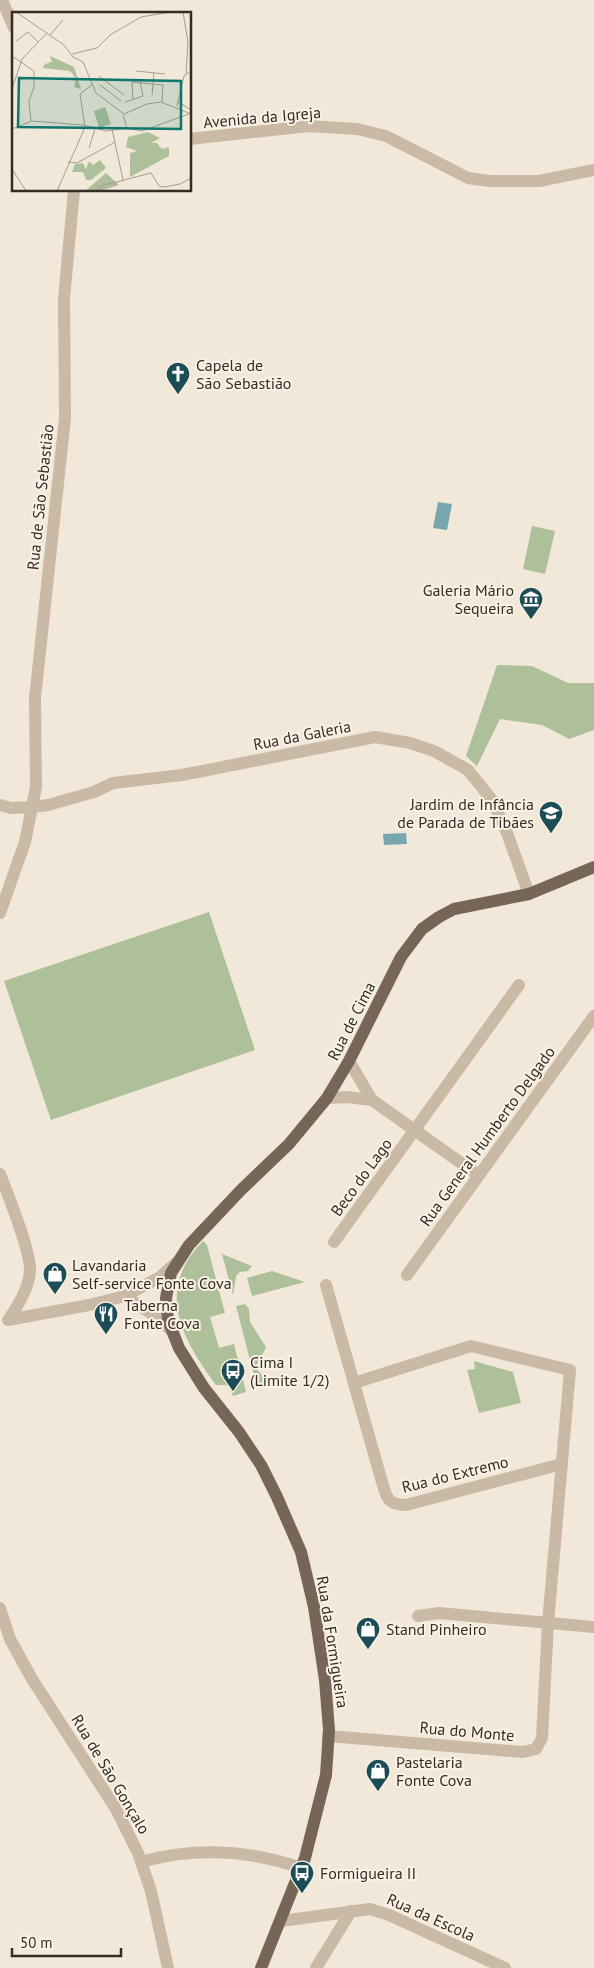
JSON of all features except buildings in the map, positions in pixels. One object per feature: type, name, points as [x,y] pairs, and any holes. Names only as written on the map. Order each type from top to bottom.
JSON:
[{"type":"main road","name":"Rua de Cima","points":[[179,1260],[189,1245],[241,1190],[289,1144],[327,1098],[350,1062],[401,957],[422,929],[438,917],[454,909],[529,894],[594,867]]},
{"type":"main road","name":"Rua da Formigueira","points":[[179,1260],[171,1273],[166,1298],[168,1320],[180,1348],[204,1388],[239,1432],[261,1465],[301,1552],[316,1616],[325,1680],[328,1736],[326,1775],[301,1868],[261,1968]]},
{"type":"street","points":[[2,0],[12,23]]},
{"type":"street","name":"Avenida da Igreja","points":[[191,139],[308,126],[357,129],[386,136],[468,178],[490,181],[540,181],[594,170]]},
{"type":"street","name":"Rua de São Sebastião","points":[[0,913],[25,842],[36,787],[35,698],[65,418],[64,300],[74,191]]},
{"type":"street","name":"Rua da Galeria","points":[[0,805],[11,808],[33,807],[94,792],[113,783],[182,775],[375,737],[410,743],[434,751],[468,770],[492,800],[507,833],[529,894]]},
{"type":"street","name":"Beco do Lago","points":[[334,1242],[519,985]]},
{"type":"street","name":"Rua General Humberto Delgado","points":[[407,1275],[594,1016]]},
{"type":"street","points":[[350,1062],[372,1100],[478,1175]]},
{"type":"street","points":[[327,1098],[347,1097],[372,1100]]},
{"type":"street","points":[[0,1174],[27,1253],[30,1270],[24,1291],[16,1308],[4,1321]]},
{"type":"street","points":[[4,1321],[89,1305],[125,1296],[160,1277],[179,1260]]},
{"type":"street","name":"Rua do Extremo","points":[[326,1285],[384,1490],[387,1498],[394,1505],[406,1505],[562,1464]]},
{"type":"street","points":[[125,1296],[155,1316],[173,1332]]},
{"type":"street","points":[[354,1383],[471,1346],[570,1370],[548,1622]]},
{"type":"street","name":"Rua de São Gonçalo","points":[[0,1608],[10,1639],[32,1679],[116,1809],[138,1853],[151,1891],[168,1968]]},
{"type":"street","points":[[418,1616],[439,1613],[594,1627]]},
{"type":"street","name":"Rua do Monte","points":[[328,1736],[522,1752],[536,1749],[542,1738],[548,1622]]},
{"type":"street","points":[[141,1862],[178,1855],[223,1852],[270,1858],[301,1868]]},
{"type":"street","name":"Rua da Escola","points":[[281,1921],[370,1909],[389,1915],[505,1968]]},
{"type":"street","points":[[316,1968],[351,1911]]},
{"type":"green space","points":[[532,526],[555,531],[545,574],[523,569]]},
{"type":"green space","points":[[497,665],[532,666],[568,683],[594,683],[594,730],[569,739],[542,725],[500,719],[477,766],[466,756]]},
{"type":"green space","points":[[209,912],[255,1050],[51,1120],[4,981]]},
{"type":"green space","points":[[203,1241],[207,1245],[225,1313],[210,1317],[219,1348],[234,1344],[246,1392],[233,1396],[226,1385],[216,1385],[203,1367],[192,1350],[178,1314],[177,1296],[180,1278],[188,1259]]},
{"type":"green space","points":[[222,1254],[252,1266],[248,1271],[240,1272],[236,1276],[233,1295]]},
{"type":"green space","points":[[272,1271],[305,1282],[252,1296],[247,1278]]},
{"type":"green space","points":[[245,1304],[249,1309],[250,1322],[266,1347],[256,1368],[268,1383],[266,1386],[256,1383],[236,1306]]},
{"type":"green space","points":[[474,1361],[513,1372],[521,1403],[479,1413],[467,1370],[475,1369]]},
{"type":"water","points":[[438,502],[452,504],[447,530],[433,528]]},
{"type":"water","points":[[406,833],[407,844],[384,845],[383,834]]},
{"type":"place","name":"Capela de São Sebastião","points":[[178,395]]},
{"type":"place","name":"Galeria Mário Sequeira","points":[[531,620]]},
{"type":"place","name":"Jardim de Infância de Parada de Tibães","points":[[551,834]]},
{"type":"place","name":"Lavandaria Self-service Fonte Cova","points":[[55,1295]]},
{"type":"place","name":"Taberna Fonte Cova","points":[[106,1335]]},
{"type":"place","name":"Cima I (Limite 1/2)","points":[[233,1392]]},
{"type":"place","name":"Stand Pinheiro","points":[[368,1650]]},
{"type":"place","name":"Pastelaria Fonte Cova","points":[[378,1792]]},
{"type":"place","name":"Formigueira II","points":[[302,1894]]}]
